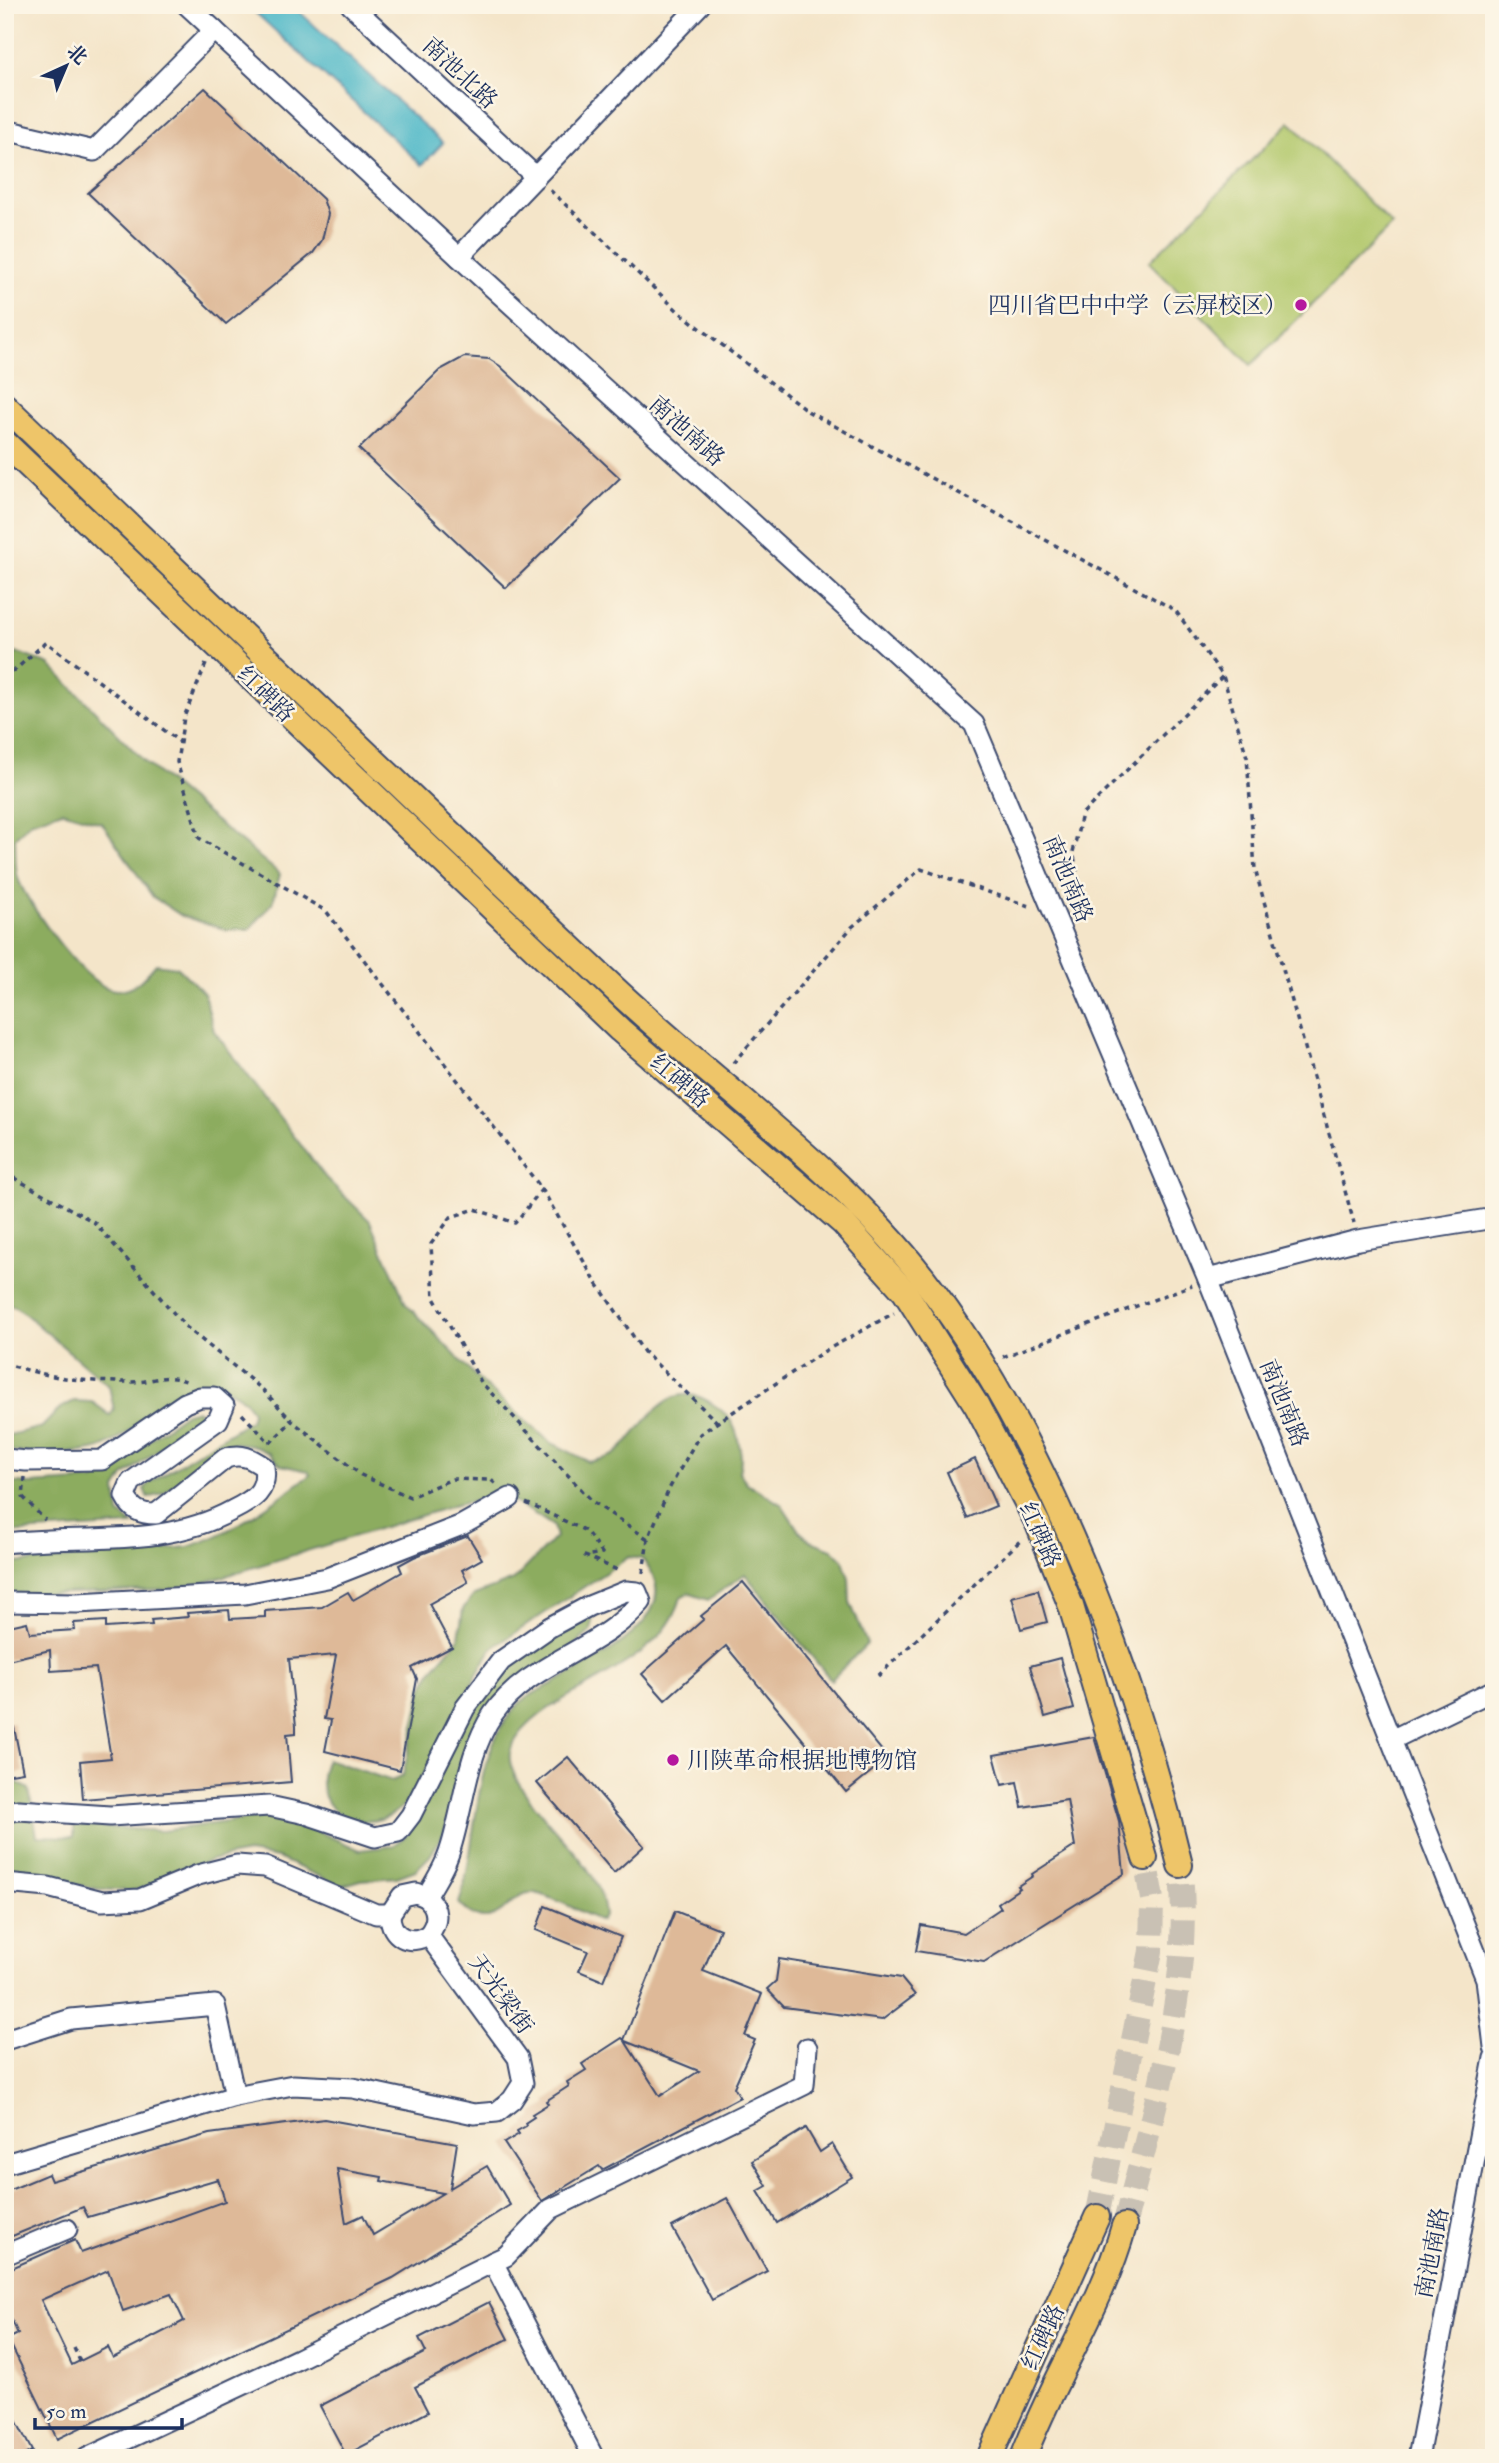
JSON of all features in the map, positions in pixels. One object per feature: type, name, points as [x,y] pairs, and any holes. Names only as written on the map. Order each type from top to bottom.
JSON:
[{"type":"main road","points":[[5,405],[414,801],[884,1232],[925,1280],[982,1366],[1020,1432],[1058,1510],[1140,1720],[1180,1865]]},
{"type":"main road","name":"红碑路","points":[[5,443],[620,1030],[843,1223],[878,1259],[911,1301],[977,1406],[1038,1524],[1071,1606],[1145,1858]]},
{"type":"main road","name":"红碑路","points":[[989,2458],[1097,2217]]},
{"type":"main road","points":[[1023,2458],[1039,2416],[1090,2319],[1124,2226]]},
{"type":"street","name":"南池南路","points":[[187,5],[459,257],[974,724],[1208,1279],[1486,1979],[1494,2047]]},
{"type":"street","name":"南池北路","points":[[351,5],[536,177]]},
{"type":"street","points":[[459,257],[700,5]]},
{"type":"street","points":[[5,130],[94,151],[214,30]]},
{"type":"street","points":[[1208,1279],[1358,1240],[1494,1217]]},
{"type":"street","points":[[5,1458],[26,1461],[103,1460],[185,1403],[200,1396],[214,1397],[224,1406],[218,1420],[131,1482],[125,1496],[131,1506],[143,1514],[156,1514],[167,1508],[226,1458],[236,1455],[264,1466],[266,1478],[261,1492],[248,1503],[209,1524],[155,1537],[5,1543]]},
{"type":"street","points":[[5,1602],[77,1603],[245,1594],[327,1578],[462,1525],[510,1497]]},
{"type":"street","points":[[5,1812],[110,1816],[269,1806],[306,1814],[375,1837],[387,1837],[398,1832],[411,1815],[465,1708],[501,1661],[550,1627],[589,1606],[626,1591],[636,1579]]},
{"type":"street","points":[[426,1897],[450,1852],[482,1734],[494,1712],[518,1687],[600,1638],[630,1615],[641,1602],[636,1579]]},
{"type":"street","points":[[1391,1741],[1494,1690]]},
{"type":"street","points":[[5,1883],[48,1887],[102,1901],[139,1899],[198,1875],[237,1865],[265,1867],[376,1914],[390,1914]]},
{"type":"street","points":[[416,1894],[426,1897],[436,1913],[433,1929],[428,1935],[413,1941],[405,1939],[393,1929],[390,1914],[402,1896],[416,1894]]},
{"type":"street","name":"天光梁街","points":[[5,2164],[235,2096],[293,2085],[323,2085],[474,2114],[497,2112],[512,2100],[523,2083],[518,2059],[428,1935]]},
{"type":"street","points":[[5,2040],[71,2019],[215,2005],[235,2096]]},
{"type":"street","points":[[87,2458],[298,2359],[506,2256],[551,2209],[804,2085],[807,2048]]},
{"type":"street","name":"南池南路","points":[[1418,2458],[1490,2102],[1494,2058]]},
{"type":"street","points":[[5,2255],[67,2229]]},
{"type":"street","points":[[494,2262],[594,2458]]},
{"type":"path","points":[[536,177],[678,311],[809,412],[1175,610],[1223,676],[1247,757],[1255,869],[1358,1240]]},
{"type":"path","points":[[5,679],[46,642],[180,743]]},
{"type":"path","points":[[215,645],[184,717],[177,762],[199,838],[326,911],[542,1189],[594,1279],[644,1352],[717,1422]]},
{"type":"path","points":[[717,1080],[852,927],[921,869],[1056,915],[1085,907],[1073,852],[1082,814],[1223,676]]},
{"type":"path","points":[[5,1172],[94,1222],[186,1328],[262,1390],[292,1421],[361,1475],[410,1497],[452,1479],[491,1479],[510,1497],[538,1507],[586,1531],[602,1553],[585,1556],[636,1579],[648,1539],[669,1489],[700,1434],[823,1352],[885,1319],[911,1301]]},
{"type":"path","points":[[542,1189],[515,1223],[475,1209],[451,1217],[431,1244],[434,1298],[481,1382],[593,1502],[648,1539]]},
{"type":"path","points":[[982,1366],[1208,1279]]},
{"type":"path","points":[[13,1366],[64,1380],[135,1382],[169,1375],[194,1383]]},
{"type":"path","points":[[236,1409],[270,1443]]},
{"type":"path","points":[[256,1461],[292,1421]]},
{"type":"path","points":[[26,1461],[23,1497],[41,1514],[57,1540]]},
{"type":"path","points":[[878,1676],[1038,1524]]},
{"type":"path","points":[[74,2348],[80,2361]]},
{"type":"green space","points":[[1290,122],[1392,225],[1251,365],[1149,262]]},
{"type":"green space","points":[[5,652],[21,654],[50,665],[146,763],[280,874],[273,902],[250,929],[228,930],[182,916],[153,897],[102,823],[62,811],[30,822],[15,838],[17,876],[47,927],[76,963],[105,987],[117,990],[135,985],[156,964],[177,967],[204,993],[214,1031],[326,1178],[370,1221],[406,1304],[481,1382],[550,1442],[589,1462],[606,1458],[626,1444],[647,1419],[670,1399],[683,1395],[697,1396],[714,1405],[731,1421],[740,1449],[739,1472],[747,1483],[782,1505],[799,1531],[811,1541],[832,1549],[843,1560],[849,1578],[850,1602],[867,1644],[831,1680],[745,1574],[708,1600],[688,1593],[681,1597],[669,1623],[650,1645],[625,1664],[545,1711],[525,1728],[511,1749],[510,1762],[516,1778],[526,1795],[581,1859],[592,1876],[603,1903],[605,1915],[601,1921],[534,1893],[517,1898],[493,1917],[483,1918],[472,1914],[459,1903],[466,1878],[484,1771],[504,1722],[525,1699],[613,1648],[647,1617],[656,1599],[655,1579],[642,1559],[629,1557],[491,1649],[412,1795],[398,1810],[382,1819],[364,1821],[348,1818],[334,1810],[325,1797],[322,1780],[327,1759],[392,1781],[403,1775],[422,1690],[432,1670],[459,1638],[463,1609],[474,1595],[514,1580],[556,1537],[553,1526],[527,1509],[508,1500],[498,1499],[456,1505],[209,1581],[166,1590],[5,1595],[5,1564],[188,1547],[237,1525],[310,1475],[308,1471],[281,1465],[269,1453],[252,1445],[234,1443],[162,1494],[148,1498],[144,1489],[151,1482],[250,1420],[252,1412],[243,1399],[220,1388],[186,1390],[115,1440],[94,1450],[31,1453],[5,1447],[5,1436],[42,1427],[60,1408],[74,1401],[92,1402],[110,1415],[114,1410],[109,1386],[23,1312],[5,1301]]},
{"type":"green space","points":[[197,1410],[200,1413],[198,1419],[124,1476],[116,1489],[119,1513],[133,1525],[5,1533],[5,1482],[30,1484],[94,1480],[186,1413]]},
{"type":"green space","points":[[589,1618],[593,1621],[591,1631],[475,1732],[444,1833],[430,1856],[416,1870],[397,1877],[361,1880],[341,1886],[278,1858],[248,1853],[211,1860],[158,1884],[132,1891],[98,1889],[5,1870],[5,1784],[16,1782],[29,1789],[37,1836],[74,1837],[74,1825],[162,1831],[269,1816],[301,1824],[360,1850],[392,1846],[407,1835],[462,1724],[488,1685],[501,1671],[522,1656]]},
{"type":"water","points":[[247,5],[292,5],[443,143],[422,165]]},
{"type":"building","points":[[205,88],[323,199],[328,214],[322,240],[313,253],[226,324],[88,193]]},
{"type":"building","points":[[464,357],[489,359],[500,366],[620,478],[506,588],[359,449],[440,370]]},
{"type":"building","points":[[975,1459],[996,1506],[967,1518],[947,1472]]},
{"type":"building","points":[[468,1536],[482,1559],[462,1570],[468,1582],[429,1604],[452,1647],[412,1668],[417,1679],[400,1770],[325,1751],[331,1720],[324,1719],[336,1655],[289,1659],[296,1726],[296,1733],[287,1734],[291,1782],[83,1799],[80,1761],[111,1758],[96,1668],[51,1671],[50,1650],[8,1660],[5,1649],[5,1627],[27,1622],[30,1633],[75,1630],[74,1623],[106,1621],[106,1628],[152,1625],[151,1620],[188,1617],[187,1613],[229,1610],[230,1619],[265,1617],[265,1611],[322,1607],[348,1592],[353,1600],[402,1572],[399,1565]]},
{"type":"building","points":[[743,1582],[888,1758],[846,1792],[726,1646],[665,1700],[642,1674],[704,1619],[701,1616]]},
{"type":"building","points":[[1038,1590],[1047,1622],[1021,1629],[1012,1597]]},
{"type":"building","points":[[1060,1658],[1074,1709],[1045,1717],[1030,1666]]},
{"type":"building","points":[[5,1723],[13,1723],[23,1772],[5,1775]]},
{"type":"building","points":[[1094,1737],[1119,1821],[1124,1874],[984,1962],[916,1951],[921,1925],[964,1933],[1001,1908],[998,1903],[1020,1888],[1018,1886],[1033,1876],[1032,1874],[1075,1846],[1067,1800],[1022,1807],[1017,1782],[1002,1785],[994,1755]]},
{"type":"building","points":[[568,1757],[644,1846],[614,1873],[537,1783]]},
{"type":"building","points":[[545,1906],[621,1937],[603,1981],[579,1971],[588,1951],[536,1930]]},
{"type":"building","points":[[675,1911],[720,1929],[703,1971],[762,1994],[745,2036],[755,2040],[734,2087],[740,2097],[602,2170],[599,2166],[542,2201],[504,2143],[519,2134],[517,2131],[534,2117],[532,2114],[548,2104],[546,2101],[569,2086],[567,2082],[586,2070],[582,2064],[622,2038],[624,2040]],"holes":[[[625,2041],[699,2071],[660,2096]]]},
{"type":"building","points":[[779,1959],[901,1978],[915,1995],[882,2020],[784,2007],[767,1989],[776,1981]]},
{"type":"building","points":[[324,2119],[457,2143],[450,2188],[487,2166],[510,2205],[393,2278],[57,2439],[8,2339],[18,2334],[5,2305],[5,2271],[75,2240],[81,2253],[225,2201],[218,2179],[88,2217],[83,2207],[5,2239],[5,2192],[48,2174],[51,2181],[209,2134]],"holes":[[[337,2169],[382,2177],[381,2181],[443,2193],[373,2235],[363,2215],[346,2223]],[[108,2270],[123,2311],[171,2294],[184,2321],[113,2358],[108,2347],[72,2365],[41,2300]]]},
{"type":"building","points":[[806,2128],[820,2152],[832,2144],[852,2177],[777,2223],[758,2191],[767,2186],[752,2161]]},
{"type":"building","points":[[727,2198],[767,2271],[712,2300],[672,2227]]},
{"type":"building","points":[[489,2302],[508,2339],[415,2387],[428,2412],[346,2455],[320,2406],[426,2352],[419,2338]]},
{"type":"building","points":[[5,2399],[32,2451],[19,2458],[5,2458]]},
{"type":"tunnel","points":[[1097,2217],[1151,1951],[1152,1899],[1145,1858]]},
{"type":"tunnel","points":[[1124,2226],[1158,2093],[1176,2001],[1183,1909],[1180,1865]]},
{"type":"place","name":"四川省巴中中学（云屏校区）","points":[[1301,305]]},
{"type":"place","name":"川陕革命根据地博物馆","points":[[673,1760]]}]
